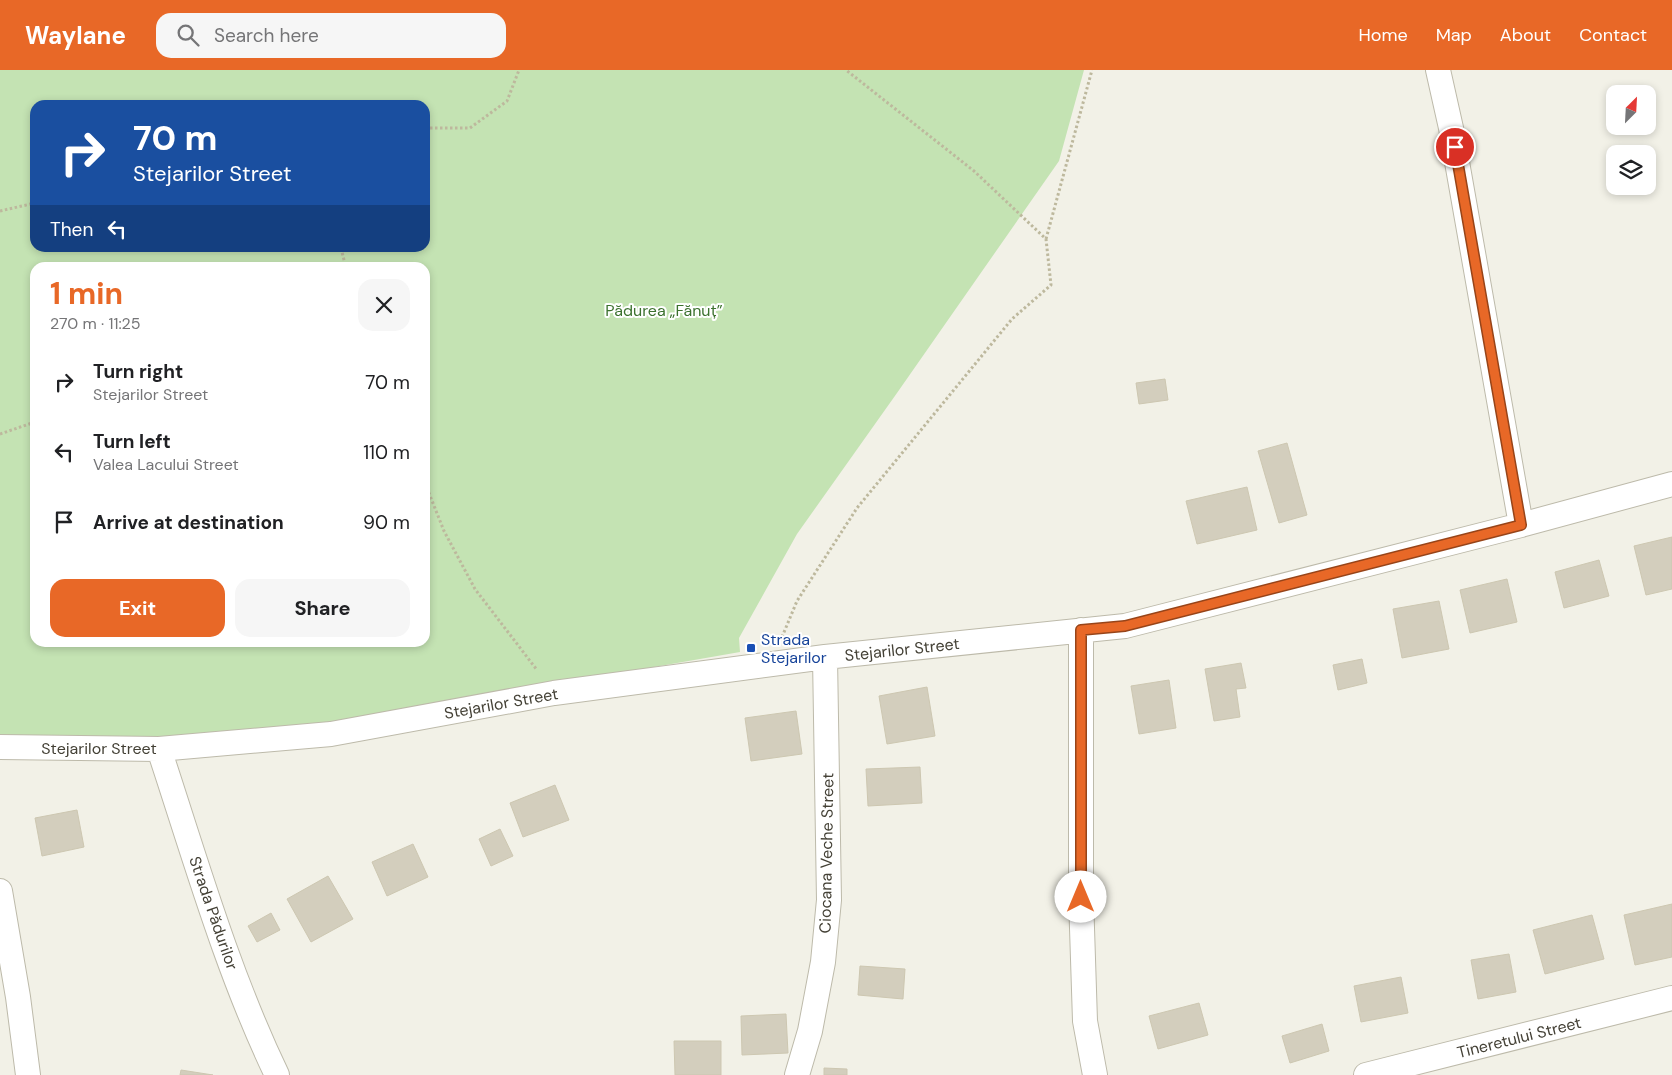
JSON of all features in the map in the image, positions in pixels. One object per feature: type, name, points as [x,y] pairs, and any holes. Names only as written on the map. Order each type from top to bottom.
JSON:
[{"type":"street","points":[[1438,70],[1451,128],[1521,525]]},
{"type":"street","name":"Stejarilor Street","points":[[0,747],[159,748],[331,734],[554,693],[825,657],[1125,626],[1521,525],[1672,484]]},
{"type":"street","points":[[1081,630],[1081,897],[1085,1021],[1095,1075]]},
{"type":"street","name":"Ciocana Veche Street","points":[[797,1075],[810,1031],[820,979],[829,900],[825,657]]},
{"type":"street","name":"Strada Pădurilor","points":[[159,748],[222,944],[261,1042],[277,1075]]},
{"type":"street","points":[[0,891],[18,997],[28,1075]]},
{"type":"street","name":"Tineretului Street","points":[[1366,1075],[1672,998]]},
{"type":"path","points":[[430,128],[470,128],[506,101],[519,70]]},
{"type":"path","points":[[846,70],[974,171],[1046,239]]},
{"type":"path","points":[[770,664],[797,601],[857,508],[1012,319],[1051,285],[1046,239],[1092,70]]},
{"type":"path","points":[[0,211],[30,203]]},
{"type":"path","points":[[0,434],[30,424]]},
{"type":"path","points":[[430,496],[444,531],[475,589],[554,693]]},
{"type":"green space","name":"Pădurea „Fănuț”","points":[[0,70],[1084,70],[1059,161],[797,534],[739,638],[740,652],[321,725],[158,738],[0,737]]},
{"type":"building","points":[[1165,379],[1168,400],[1139,404],[1136,383]]},
{"type":"building","points":[[1287,443],[1307,515],[1279,523],[1258,451]]},
{"type":"building","points":[[1247,487],[1257,530],[1197,544],[1186,501]]},
{"type":"building","points":[[1672,537],[1672,589],[1646,595],[1634,546]]},
{"type":"building","points":[[1599,560],[1609,596],[1564,608],[1555,572]]},
{"type":"building","points":[[1507,579],[1517,622],[1470,633],[1460,590]]},
{"type":"building","points":[[1439,601],[1449,649],[1402,658],[1393,609]]},
{"type":"building","points":[[1362,659],[1367,683],[1338,690],[1333,665]]},
{"type":"building","points":[[1241,663],[1246,688],[1236,689],[1240,717],[1214,721],[1205,669]]},
{"type":"building","points":[[1169,680],[1176,728],[1139,734],[1131,686]]},
{"type":"building","points":[[927,687],[935,736],[887,744],[879,696]]},
{"type":"building","points":[[796,711],[802,754],[751,761],[745,718]]},
{"type":"building","points":[[920,767],[922,803],[868,806],[866,769]]},
{"type":"building","points":[[555,785],[569,820],[523,837],[510,803]]},
{"type":"building","points":[[77,810],[84,847],[42,856],[35,818]]},
{"type":"building","points":[[500,829],[513,856],[491,866],[479,839]]},
{"type":"building","points":[[413,844],[428,877],[387,896],[372,862]]},
{"type":"building","points":[[328,876],[353,919],[311,942],[287,899]]},
{"type":"building","points":[[1672,904],[1672,957],[1635,965],[1624,915]]},
{"type":"building","points":[[271,913],[280,930],[257,942],[248,926]]},
{"type":"building","points":[[1592,915],[1604,959],[1545,974],[1533,930]]},
{"type":"building","points":[[1509,954],[1516,992],[1478,999],[1471,960]]},
{"type":"building","points":[[860,966],[905,969],[903,999],[858,995]]},
{"type":"building","points":[[1401,977],[1408,1013],[1361,1022],[1354,986]]},
{"type":"building","points":[[1199,1003],[1208,1035],[1158,1049],[1149,1016]]},
{"type":"building","points":[[786,1014],[788,1053],[742,1055],[741,1016]]},
{"type":"building","points":[[1322,1024],[1329,1051],[1290,1063],[1282,1036]]},
{"type":"building","points":[[674,1041],[721,1041],[721,1075],[675,1075]]},
{"type":"building","points":[[824,1068],[847,1069],[847,1075],[824,1075]]},
{"type":"building","points":[[181,1070],[213,1075],[180,1075]]},
{"type":"place","name":"Strada Stejarilor","points":[[751,648]]},
{"type":"route","points":[[1081,897],[1081,630],[1125,626],[1521,525],[1455,147]]}]
